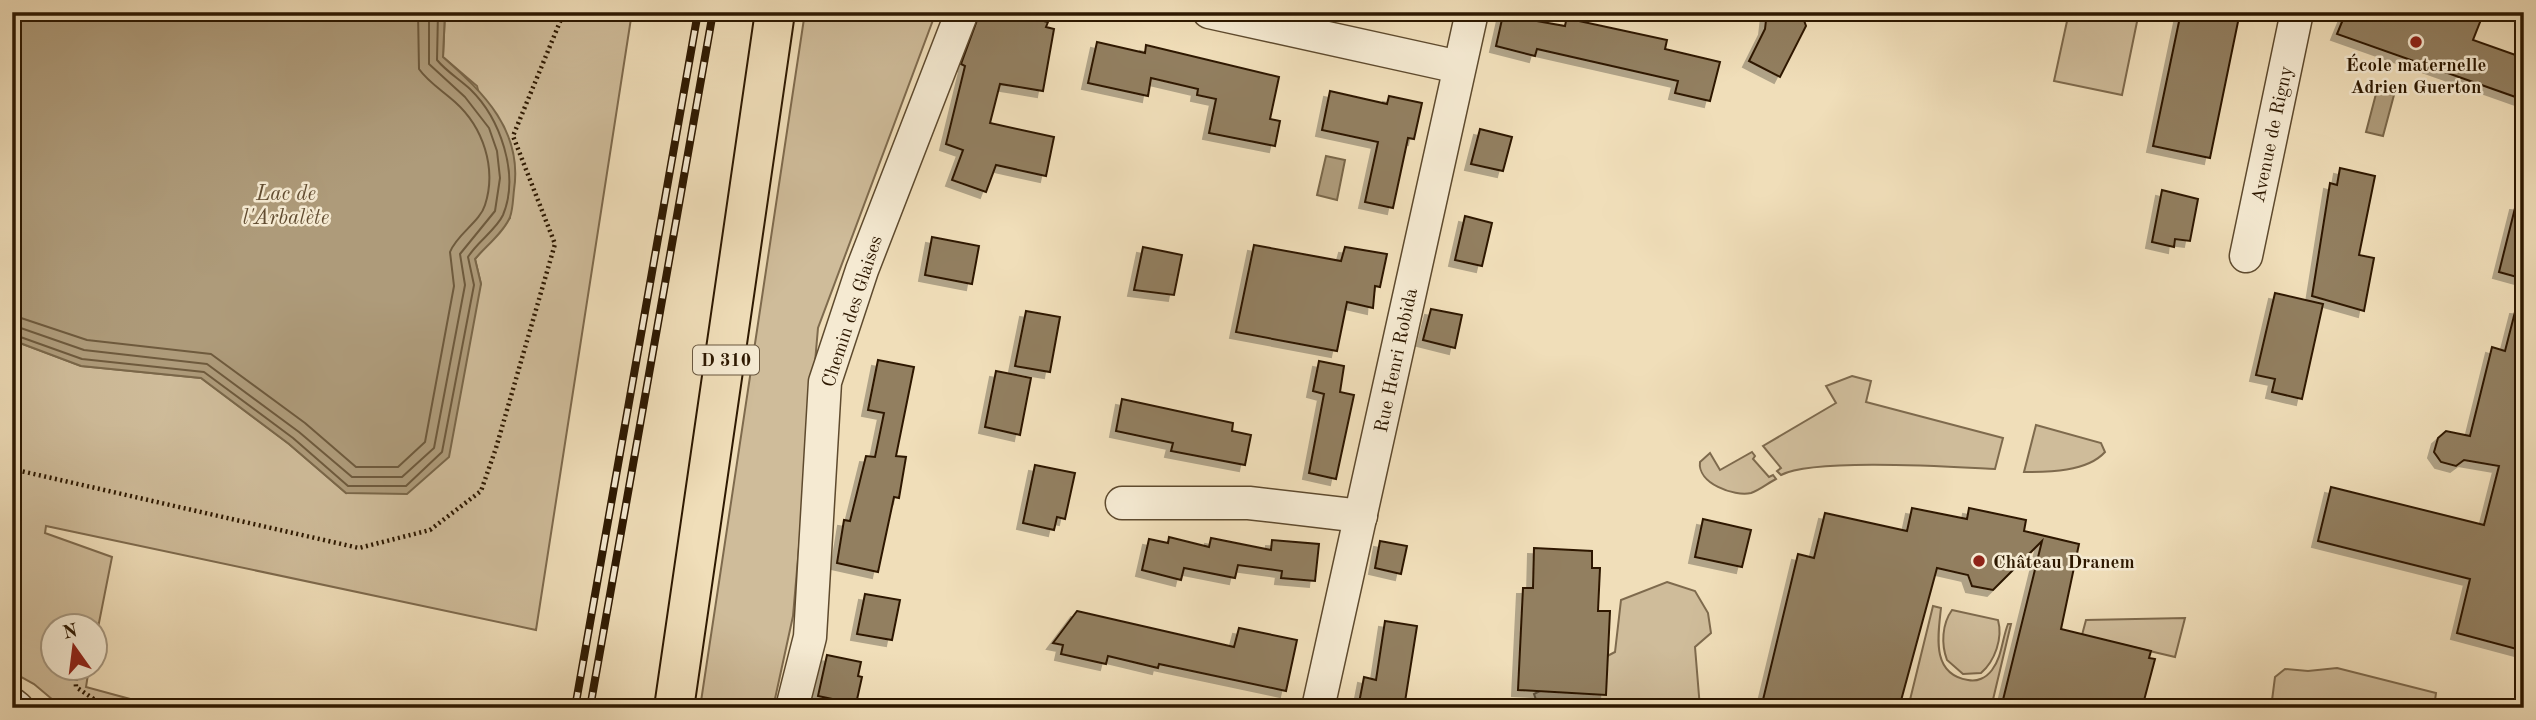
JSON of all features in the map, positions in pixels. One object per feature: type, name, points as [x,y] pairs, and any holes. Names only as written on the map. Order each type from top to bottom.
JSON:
[{"type":"main road","name":"D 310","points":[[674,708],[775,12]]},
{"type":"street","name":"Chemin des Glaises","points":[[792,708],[810,637],[825,382],[862,270],[962,12]]},
{"type":"street","points":[[1209,12],[1459,67]]},
{"type":"street","name":"Rue Henri Robida","points":[[1318,708],[1472,12]]},
{"type":"street","name":"Avenue de Rigny","points":[[2246,256],[2297,12]]},
{"type":"street","points":[[1122,503],[1249,503],[1362,516]]},
{"type":"street","points":[[12,704],[17,708]]},
{"type":"path","points":[[12,469],[359,548],[430,530],[481,491],[555,244],[513,136],[564,12]]},
{"type":"path","points":[[76,682],[76,687],[107,708]]},
{"type":"shaded area","points":[[445,12],[632,12],[536,630],[46,526],[45,533],[112,557],[101,612],[38,612],[38,682],[87,682],[86,687],[156,706],[58,708],[59,705],[34,684],[12,672],[12,340],[81,366],[201,378],[289,444],[346,493],[481,284],[475,259],[510,218],[477,86],[443,57]]},
{"type":"shaded area","points":[[805,12],[936,12],[818,328],[793,616],[773,708],[700,708]]},
{"type":"shaded area","points":[[2069,12],[2139,12],[2122,95],[2054,81]]},
{"type":"shaded area","points":[[1852,376],[1871,381],[1866,402],[2003,438],[1995,469],[1852,465],[1798,470],[1781,475],[1777,471],[1781,468],[1763,446],[1836,403],[1826,386]]},
{"type":"shaded area","points":[[2036,425],[2101,443],[2105,452],[2088,464],[2078,467],[2024,472]]},
{"type":"shaded area","points":[[1752,452],[1755,456],[1753,459],[1769,477],[1773,475],[1776,479],[1751,493],[1735,493],[1718,487],[1704,476],[1701,470],[1700,462],[1710,453],[1720,470]]},
{"type":"shaded area","points":[[1667,582],[1695,591],[1708,613],[1711,633],[1695,647],[1700,708],[1539,708],[1534,694],[1615,652],[1621,600]]},
{"type":"shaded area","points":[[1933,606],[1941,608],[1938,642],[1942,662],[1956,676],[1968,680],[1981,679],[1992,670],[2000,654],[2008,624],[2011,624],[1991,708],[1908,708]]},
{"type":"shaded area","points":[[1952,610],[1998,620],[1997,649],[1981,673],[1963,674],[1947,660],[1943,634]]},
{"type":"shaded area","points":[[2185,618],[2175,657],[2082,635],[2086,620]]},
{"type":"shaded area","points":[[2337,668],[2436,693],[2434,708],[2271,708],[2275,677],[2285,669],[2308,671]]},
{"type":"water","name":"Lac de l'Arbalète","points":[[12,12],[445,12],[443,57],[473,85],[497,115],[512,149],[515,169],[510,217],[499,234],[475,259],[481,284],[449,457],[407,494],[346,493],[289,444],[201,378],[81,366],[12,340]]},
{"type":"water","points":[[2377,90],[2394,95],[2383,136],[2366,132]]},
{"type":"water","points":[[1326,156],[1345,160],[1337,200],[1317,195]]},
{"type":"building","points":[[980,12],[1006,12],[1048,22],[1046,27],[1054,29],[1043,91],[1000,84],[990,123],[1054,137],[1046,176],[996,165],[986,192],[952,180],[963,150],[946,144],[965,66],[961,64]]},
{"type":"building","points":[[1767,12],[1801,12],[1806,26],[1780,77],[1749,61],[1765,29]]},
{"type":"building","points":[[2181,12],[2240,12],[2210,158],[2153,146]]},
{"type":"building","name":"École maternelle Adrien Guerton","points":[[2346,12],[2484,12],[2473,40],[2524,58],[2524,100],[2337,34]]},
{"type":"building","points":[[1503,15],[1565,26],[1566,21],[1579,21],[1667,40],[1665,49],[1720,62],[1710,101],[1675,93],[1678,81],[1537,49],[1535,56],[1496,46]]},
{"type":"building","points":[[1097,42],[1145,53],[1146,45],[1279,77],[1270,119],[1280,121],[1275,146],[1209,133],[1216,99],[1197,95],[1198,89],[1151,78],[1148,96],[1088,83]]},
{"type":"building","points":[[1330,91],[1387,104],[1389,96],[1422,103],[1414,139],[1408,138],[1393,208],[1365,202],[1378,142],[1322,130]]},
{"type":"building","points":[[1480,129],[1512,137],[1503,171],[1471,164]]},
{"type":"building","points":[[2340,168],[2375,176],[2359,255],[2374,258],[2364,311],[2312,296],[2330,183],[2337,185]]},
{"type":"building","points":[[2162,190],[2198,199],[2190,241],[2175,239],[2174,247],[2152,242]]},
{"type":"building","points":[[2516,204],[2524,205],[2524,279],[2499,272]]},
{"type":"building","points":[[1465,216],[1492,223],[1482,266],[1455,260]]},
{"type":"building","points":[[932,237],[979,246],[972,284],[925,275]]},
{"type":"building","points":[[1254,245],[1341,261],[1345,247],[1387,254],[1380,287],[1375,286],[1373,308],[1347,302],[1337,351],[1236,332]]},
{"type":"building","points":[[1143,247],[1182,255],[1174,295],[1134,290]]},
{"type":"building","points":[[2275,293],[2323,304],[2302,399],[2272,392],[2275,379],[2256,375]]},
{"type":"building","points":[[2516,308],[2524,309],[2524,651],[2457,633],[2470,579],[2318,541],[2331,487],[2484,525],[2499,466],[2464,460],[2456,466],[2441,462],[2434,452],[2438,438],[2446,431],[2470,436],[2492,347],[2505,351]]},
{"type":"building","points":[[1431,309],[1462,315],[1455,348],[1423,340]]},
{"type":"building","points":[[1026,311],[1060,317],[1050,372],[1015,366]]},
{"type":"building","points":[[878,360],[914,367],[896,456],[906,457],[899,498],[894,497],[878,572],[837,563],[844,520],[850,521],[866,456],[875,457],[884,413],[868,410]]},
{"type":"building","points":[[1319,361],[1344,366],[1340,392],[1354,395],[1336,479],[1309,473],[1324,394],[1313,391]]},
{"type":"building","points":[[996,371],[1031,378],[1020,435],[985,427]]},
{"type":"building","points":[[1122,399],[1233,423],[1232,431],[1251,435],[1245,465],[1171,451],[1173,443],[1116,431]]},
{"type":"building","points":[[1035,465],[1075,473],[1065,519],[1057,517],[1054,530],[1023,523]]},
{"type":"building","points":[[1912,508],[1967,519],[1969,508],[2026,520],[2024,531],[2079,544],[2061,629],[2151,651],[2149,658],[2155,659],[2142,708],[2001,708],[2042,541],[1993,590],[1972,586],[1968,575],[1937,568],[1899,708],[1779,708],[1762,704],[1798,554],[1814,558],[1825,513],[1907,531]]},
{"type":"building","points":[[1703,519],[1751,530],[1742,567],[1695,557]]},
{"type":"building","points":[[1169,537],[1209,547],[1211,538],[1271,550],[1272,540],[1319,544],[1315,581],[1281,578],[1282,571],[1238,565],[1235,578],[1184,568],[1181,580],[1142,570],[1149,539],[1168,543]]},
{"type":"building","points":[[1380,541],[1407,546],[1401,574],[1375,568]]},
{"type":"building","points":[[1534,548],[1592,551],[1592,568],[1600,568],[1598,611],[1610,611],[1606,695],[1518,690],[1523,588],[1533,588]]},
{"type":"building","points":[[865,594],[900,600],[892,640],[857,634]]},
{"type":"building","points":[[1077,611],[1234,647],[1239,628],[1297,640],[1286,691],[1159,664],[1158,668],[1108,656],[1106,664],[1061,654],[1063,645],[1053,643]]},
{"type":"building","points":[[1385,621],[1417,626],[1404,708],[1358,708],[1364,677],[1376,680]]},
{"type":"building","points":[[827,655],[861,662],[858,676],[862,677],[856,704],[818,696]]},
{"type":"railway","points":[[575,708],[698,12]]},
{"type":"railway","points":[[590,708],[713,12]]},
{"type":"place","name":"École maternelle Adrien Guerton","points":[[2416,42]]},
{"type":"place","name":"Château Dranem","points":[[1979,561]]}]
